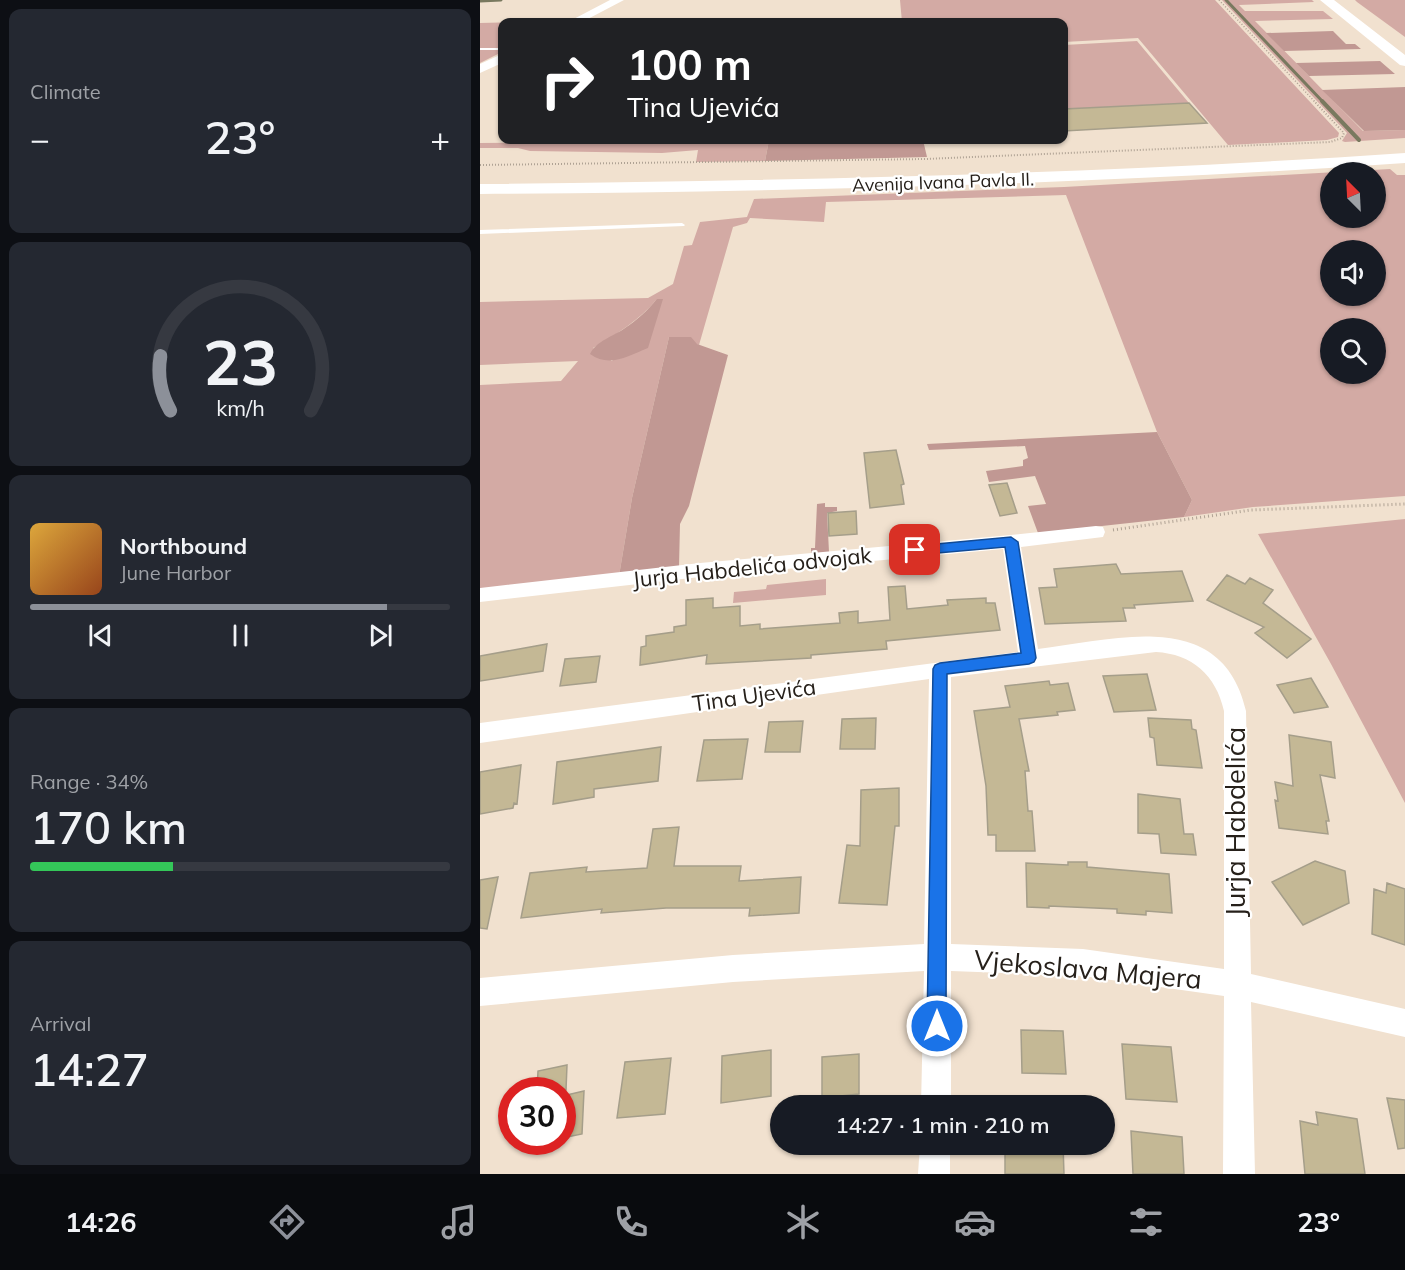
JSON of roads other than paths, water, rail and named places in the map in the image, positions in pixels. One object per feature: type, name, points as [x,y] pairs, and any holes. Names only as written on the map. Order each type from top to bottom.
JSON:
[{"type":"main road","points":[[1326,0],[1405,62]]},
{"type":"main road","points":[[1342,0],[1405,49]]},
{"type":"main road","points":[[582,18],[617,1]]},
{"type":"main road","points":[[480,69],[498,60]]},
{"type":"main road","name":"Avenija Ivana Pavla II.","points":[[480,179],[863,176],[1405,150]]},
{"type":"main road","name":"Avenija Ivana Pavla II.","points":[[480,189],[879,184],[1069,177],[1405,158]]},
{"type":"street","name":"Jurja Habdelića odvojak","points":[[480,595],[618,581],[712,568],[1011,542],[1096,532]]},
{"type":"street","points":[[1011,542],[1029,658]]},
{"type":"street","name":"Jurja Habdelića","points":[[1029,658],[1126,646],[1175,646],[1197,654],[1217,669],[1230,688],[1235,711],[1239,1174]]},
{"type":"street","name":"Tina Ujevića","points":[[480,733],[1029,658]]},
{"type":"street","points":[[936,1095],[940,669]]},
{"type":"street","name":"Vjekoslava Majera","points":[[480,992],[711,970],[831,962],[936,958],[1036,959],[1158,971],[1236,984],[1405,1023]]},
{"type":"street","points":[[934,1174],[935,1155]]},
{"type":"lane","points":[[480,49],[498,49]]},
{"type":"lane","points":[[480,232],[682,225]]},
{"type":"waterway","points":[[480,1],[501,0]]},
{"type":"waterway","points":[[1226,0],[1324,103]]},
{"type":"waterway","points":[[1322,101],[1359,140]]}]
